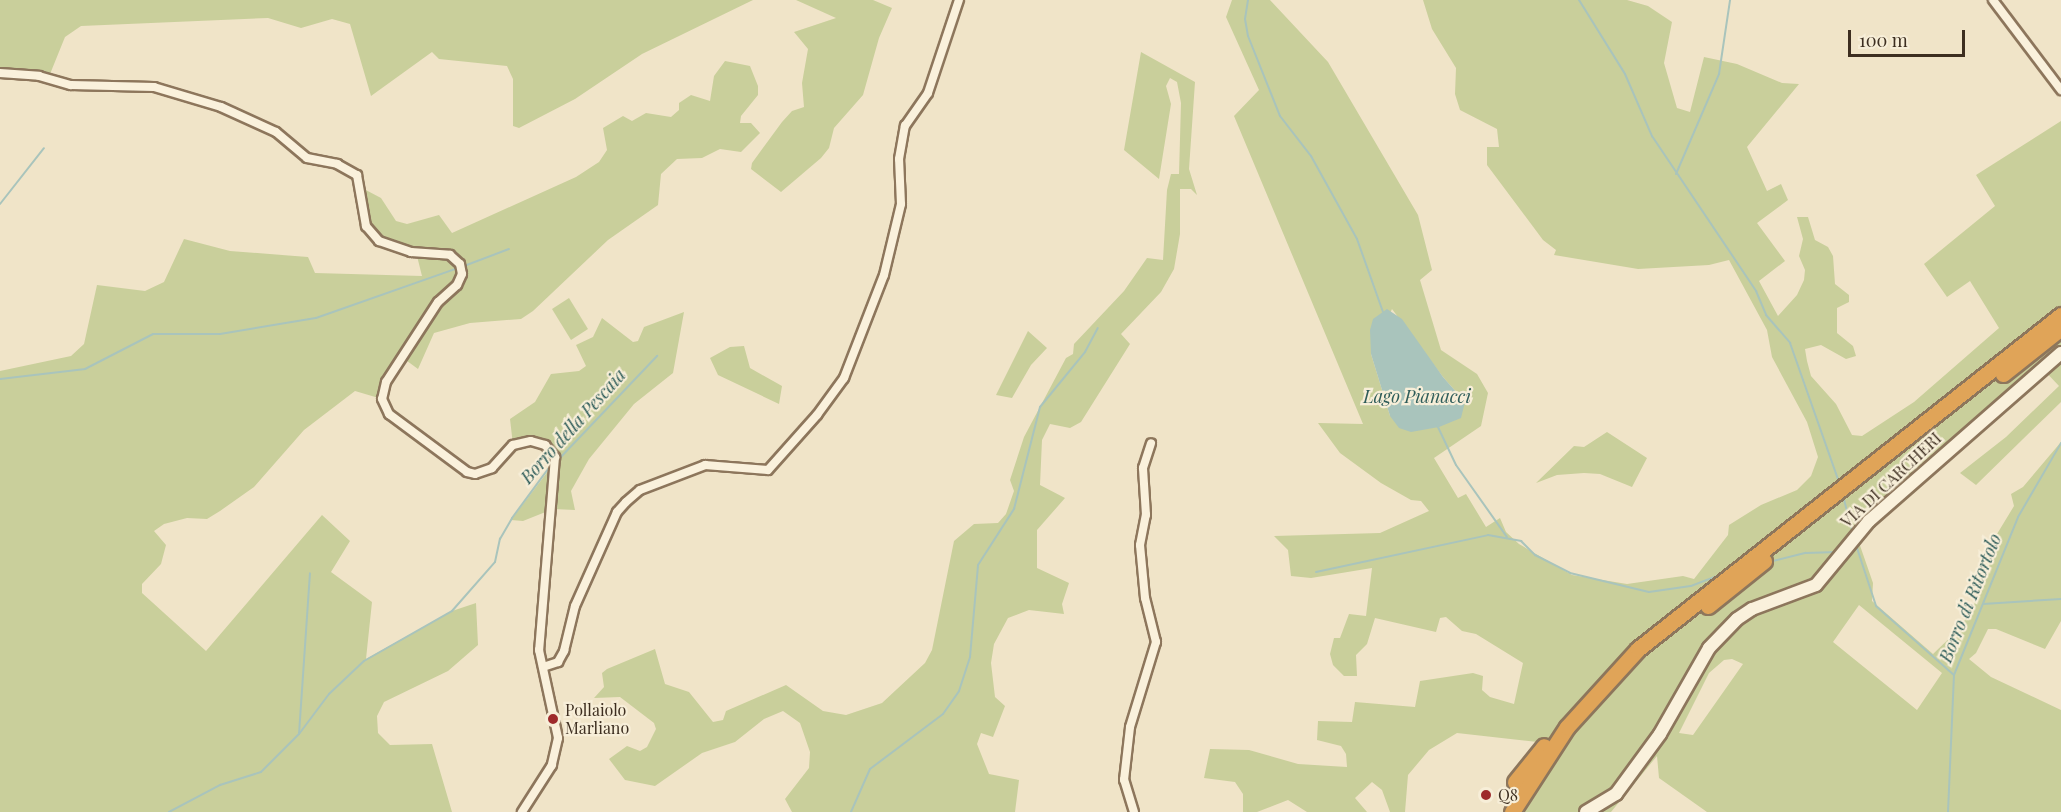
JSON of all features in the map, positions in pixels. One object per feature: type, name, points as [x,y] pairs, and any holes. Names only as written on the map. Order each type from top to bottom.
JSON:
[{"type":"highway","points":[[1512,812],[1562,734],[1610,677],[1674,619],[2061,315]]},
{"type":"highway","points":[[1524,812],[1572,736],[1648,653],[2061,328]]},
{"type":"highway","points":[[1515,782],[1589,691],[1610,677]]},
{"type":"street","points":[[543,667],[558,662],[564,651],[579,597],[617,512],[633,495],[705,465],[768,470],[844,378],[884,275],[901,204],[899,159],[905,126],[928,93],[959,0]]},
{"type":"street","points":[[1993,0],[2061,90]]},
{"type":"street","points":[[0,73],[39,76],[71,85],[154,87],[221,107],[276,132],[308,158],[337,164],[357,175],[366,226],[379,241],[411,252],[450,255],[460,264],[462,274],[457,285],[438,302],[386,382],[382,399],[389,414],[467,472],[475,474],[492,468],[513,445],[531,441],[552,450],[557,466],[539,650],[557,719],[557,747],[552,765],[522,812]]},
{"type":"street","name":"VIA DI CARCHERI","points":[[1586,812],[1616,794],[1660,734],[1709,648],[1737,619],[1752,609],[1816,585],[1869,521],[2061,353]]},
{"type":"street","points":[[1134,812],[1124,780],[1131,727],[1155,655],[1156,642],[1145,598],[1140,545],[1146,515],[1143,468],[1151,443]]},
{"type":"green space","points":[[0,0],[753,0],[642,54],[575,99],[519,128],[513,126],[513,79],[507,66],[439,59],[432,52],[371,96],[350,24],[332,19],[301,28],[268,18],[81,26],[65,37],[48,79],[0,73]]},
{"type":"green space","points":[[796,0],[873,0],[892,8],[879,38],[863,95],[834,128],[829,148],[821,158],[781,192],[751,169],[752,163],[792,111],[804,107],[802,83],[808,49],[794,32],[836,18]]},
{"type":"green space","points":[[1232,0],[1270,0],[1328,62],[1418,215],[1432,270],[1420,280],[1441,350],[1477,374],[1488,393],[1481,426],[1434,458],[1458,498],[1466,494],[1486,527],[1500,518],[1506,532],[1519,544],[1572,575],[1627,584],[1683,576],[1694,579],[1728,535],[1729,525],[1761,505],[1797,490],[1811,476],[1818,457],[1807,422],[1772,357],[1767,330],[1729,260],[1709,265],[1638,269],[1554,255],[1556,250],[1543,240],[1487,165],[1487,147],[1499,147],[1497,129],[1460,110],[1455,94],[1456,68],[1432,29],[1423,0],[1627,0],[1648,6],[1672,22],[1664,63],[1677,108],[1690,112],[1704,57],[1737,64],[1782,83],[1799,84],[1747,147],[1767,191],[1781,184],[1788,200],[1757,223],[1785,261],[1759,281],[1778,316],[1797,295],[1804,280],[1805,270],[1799,256],[1803,239],[1797,217],[1808,217],[1815,240],[1828,247],[1833,256],[1835,284],[1849,295],[1849,302],[1837,308],[1837,333],[1853,346],[1856,356],[1846,359],[1821,345],[1805,349],[1807,361],[1811,376],[1836,404],[1852,435],[1862,436],[1914,402],[1999,328],[1970,281],[1947,297],[1924,264],[1995,206],[1976,175],[2061,121],[2061,315],[1589,691],[1547,743],[1457,733],[1429,750],[1408,775],[1405,812],[1390,812],[1382,790],[1372,782],[1355,798],[1367,812],[1307,812],[1288,800],[1257,812],[1243,812],[1243,794],[1235,782],[1204,778],[1210,749],[1249,750],[1298,764],[1347,767],[1346,754],[1341,746],[1317,740],[1318,721],[1352,722],[1355,702],[1415,707],[1420,681],[1473,673],[1483,676],[1482,690],[1490,697],[1514,704],[1523,663],[1476,634],[1462,631],[1446,617],[1440,618],[1436,632],[1375,618],[1367,644],[1356,655],[1357,676],[1344,676],[1333,665],[1330,654],[1334,638],[1340,638],[1349,614],[1366,616],[1372,568],[1311,578],[1291,576],[1288,550],[1274,536],[1380,533],[1429,511],[1421,501],[1411,500],[1381,483],[1340,453],[1318,423],[1363,424],[1234,116],[1259,90],[1226,17]],"holes":[[[1392,309],[1443,377],[1465,402],[1390,416],[1371,354]]]},
{"type":"green space","points":[[1141,52],[1195,82],[1189,169],[1197,195],[1191,189],[1180,189],[1180,234],[1174,269],[1161,292],[1121,334],[1130,344],[1081,422],[1070,428],[1050,424],[1042,440],[1040,485],[1065,498],[1037,530],[1037,568],[1069,583],[1062,604],[1064,614],[1029,610],[1008,618],[994,644],[991,663],[995,697],[1005,706],[993,737],[981,733],[977,744],[989,774],[1019,780],[1015,812],[792,812],[785,799],[809,768],[810,752],[800,723],[783,711],[764,719],[735,742],[702,753],[655,786],[625,780],[609,759],[627,746],[640,751],[647,747],[656,729],[654,723],[620,697],[594,698],[604,687],[602,673],[655,649],[665,684],[689,692],[713,722],[723,720],[726,711],[786,685],[823,711],[846,715],[882,703],[925,663],[932,650],[954,541],[974,524],[998,523],[1006,514],[1014,491],[1010,480],[1024,437],[1066,358],[1073,354],[1074,344],[1124,291],[1147,258],[1163,260],[1167,190],[1171,174],[1179,174],[1181,103],[1177,82],[1170,78],[1166,86],[1171,104],[1159,179],[1124,150]]},
{"type":"green space","points":[[725,61],[750,66],[758,86],[758,95],[741,116],[740,123],[751,123],[760,133],[741,152],[720,149],[702,158],[677,159],[661,174],[658,205],[608,240],[533,311],[521,319],[470,323],[434,333],[418,369],[403,358],[382,399],[355,391],[304,430],[254,487],[220,511],[207,519],[187,518],[164,524],[154,531],[166,545],[161,564],[142,584],[142,593],[206,651],[322,515],[350,541],[331,572],[372,602],[366,659],[452,611],[476,603],[478,645],[448,671],[384,702],[377,716],[378,733],[390,745],[432,744],[452,812],[0,812],[0,371],[71,356],[84,344],[97,285],[145,291],[164,282],[184,239],[230,251],[308,257],[315,273],[422,276],[416,252],[370,233],[362,188],[381,198],[396,221],[407,224],[439,215],[452,233],[576,177],[599,162],[607,150],[603,128],[623,116],[632,121],[646,113],[671,117],[679,110],[679,103],[691,95],[710,101],[714,76]]},
{"type":"green space","points":[[569,298],[588,329],[571,340],[552,309]]},
{"type":"green space","points":[[684,312],[673,373],[634,404],[589,459],[571,491],[575,510],[553,509],[523,521],[511,520],[555,462],[544,445],[513,445],[510,419],[535,402],[551,374],[579,371],[586,366],[576,345],[593,337],[602,318],[633,342],[638,341],[644,327]]},
{"type":"green space","points":[[2061,328],[2061,402],[1976,485],[1960,473],[2006,437],[2059,386],[2042,368],[1856,534],[1873,583],[1872,601],[1933,654],[1961,627],[1984,586],[1997,534],[2014,506],[2011,494],[2023,487],[2061,442],[2061,621],[2045,649],[1996,629],[1988,629],[1976,653],[1969,659],[1991,677],[2061,710],[2061,812],[1707,812],[1659,778],[1657,756],[1611,812],[1524,812],[1572,736],[1648,653]],"holes":[[[1859,605],[1942,673],[1917,710],[1833,642]],[[1732,659],[1743,664],[1693,735],[1679,733],[1709,673],[1724,660]]]},
{"type":"green space","points":[[1028,331],[1047,348],[1031,365],[1012,398],[996,395]]},
{"type":"green space","points":[[744,346],[750,368],[782,386],[779,404],[718,375],[710,358],[730,347]]},
{"type":"green space","points":[[1607,432],[1647,458],[1632,487],[1600,474],[1584,473],[1557,475],[1536,483],[1574,446],[1584,447]]},
{"type":"water","name":"Lago Pianacci","points":[[1387,309],[1402,319],[1443,377],[1465,402],[1461,418],[1439,427],[1411,432],[1399,428],[1390,416],[1371,354],[1370,330],[1373,319]]},
{"type":"waterway","points":[[1248,0],[1245,19],[1248,36],[1280,116],[1311,156],[1357,239],[1383,312]]},
{"type":"waterway","points":[[1579,0],[1625,74],[1652,136],[1756,291],[1766,315],[1790,343],[1839,482]]},
{"type":"waterway","points":[[1676,174],[1719,74],[1730,0]]},
{"type":"waterway","points":[[0,204],[44,148]]},
{"type":"waterway","points":[[464,266],[509,249]]},
{"type":"waterway","points":[[0,379],[85,369],[153,334],[220,334],[316,318],[458,268]]},
{"type":"waterway","points":[[851,812],[870,769],[943,714],[959,691],[970,657],[978,565],[1014,509],[1040,407],[1085,352],[1098,328]]},
{"type":"waterway","name":"Borro della Pescaia","points":[[558,460],[657,356]]},
{"type":"waterway","points":[[1437,425],[1456,465],[1507,537]]},
{"type":"waterway","name":"Borro di Ritortolo","points":[[1948,812],[1954,675],[2018,517],[2061,443]]},
{"type":"waterway","name":"Borro della Pescaia","points":[[169,812],[220,785],[261,772],[299,734],[329,694],[364,661],[452,611],[495,562],[500,539],[512,518],[551,465]]},
{"type":"waterway","points":[[1843,496],[1853,534]]},
{"type":"waterway","points":[[1316,572],[1488,535],[1521,541],[1535,555],[1570,573],[1649,592],[1691,586],[1720,575]]},
{"type":"waterway","points":[[1856,545],[1876,606],[1954,675]]},
{"type":"waterway","points":[[1769,562],[1806,553],[1837,552]]},
{"type":"waterway","points":[[299,734],[310,573]]},
{"type":"waterway","points":[[1983,604],[2061,599]]},
{"type":"place","name":"Pollaiolo Marliano","points":[[553,719]]},
{"type":"place","name":"Q8","points":[[1486,795]]}]
